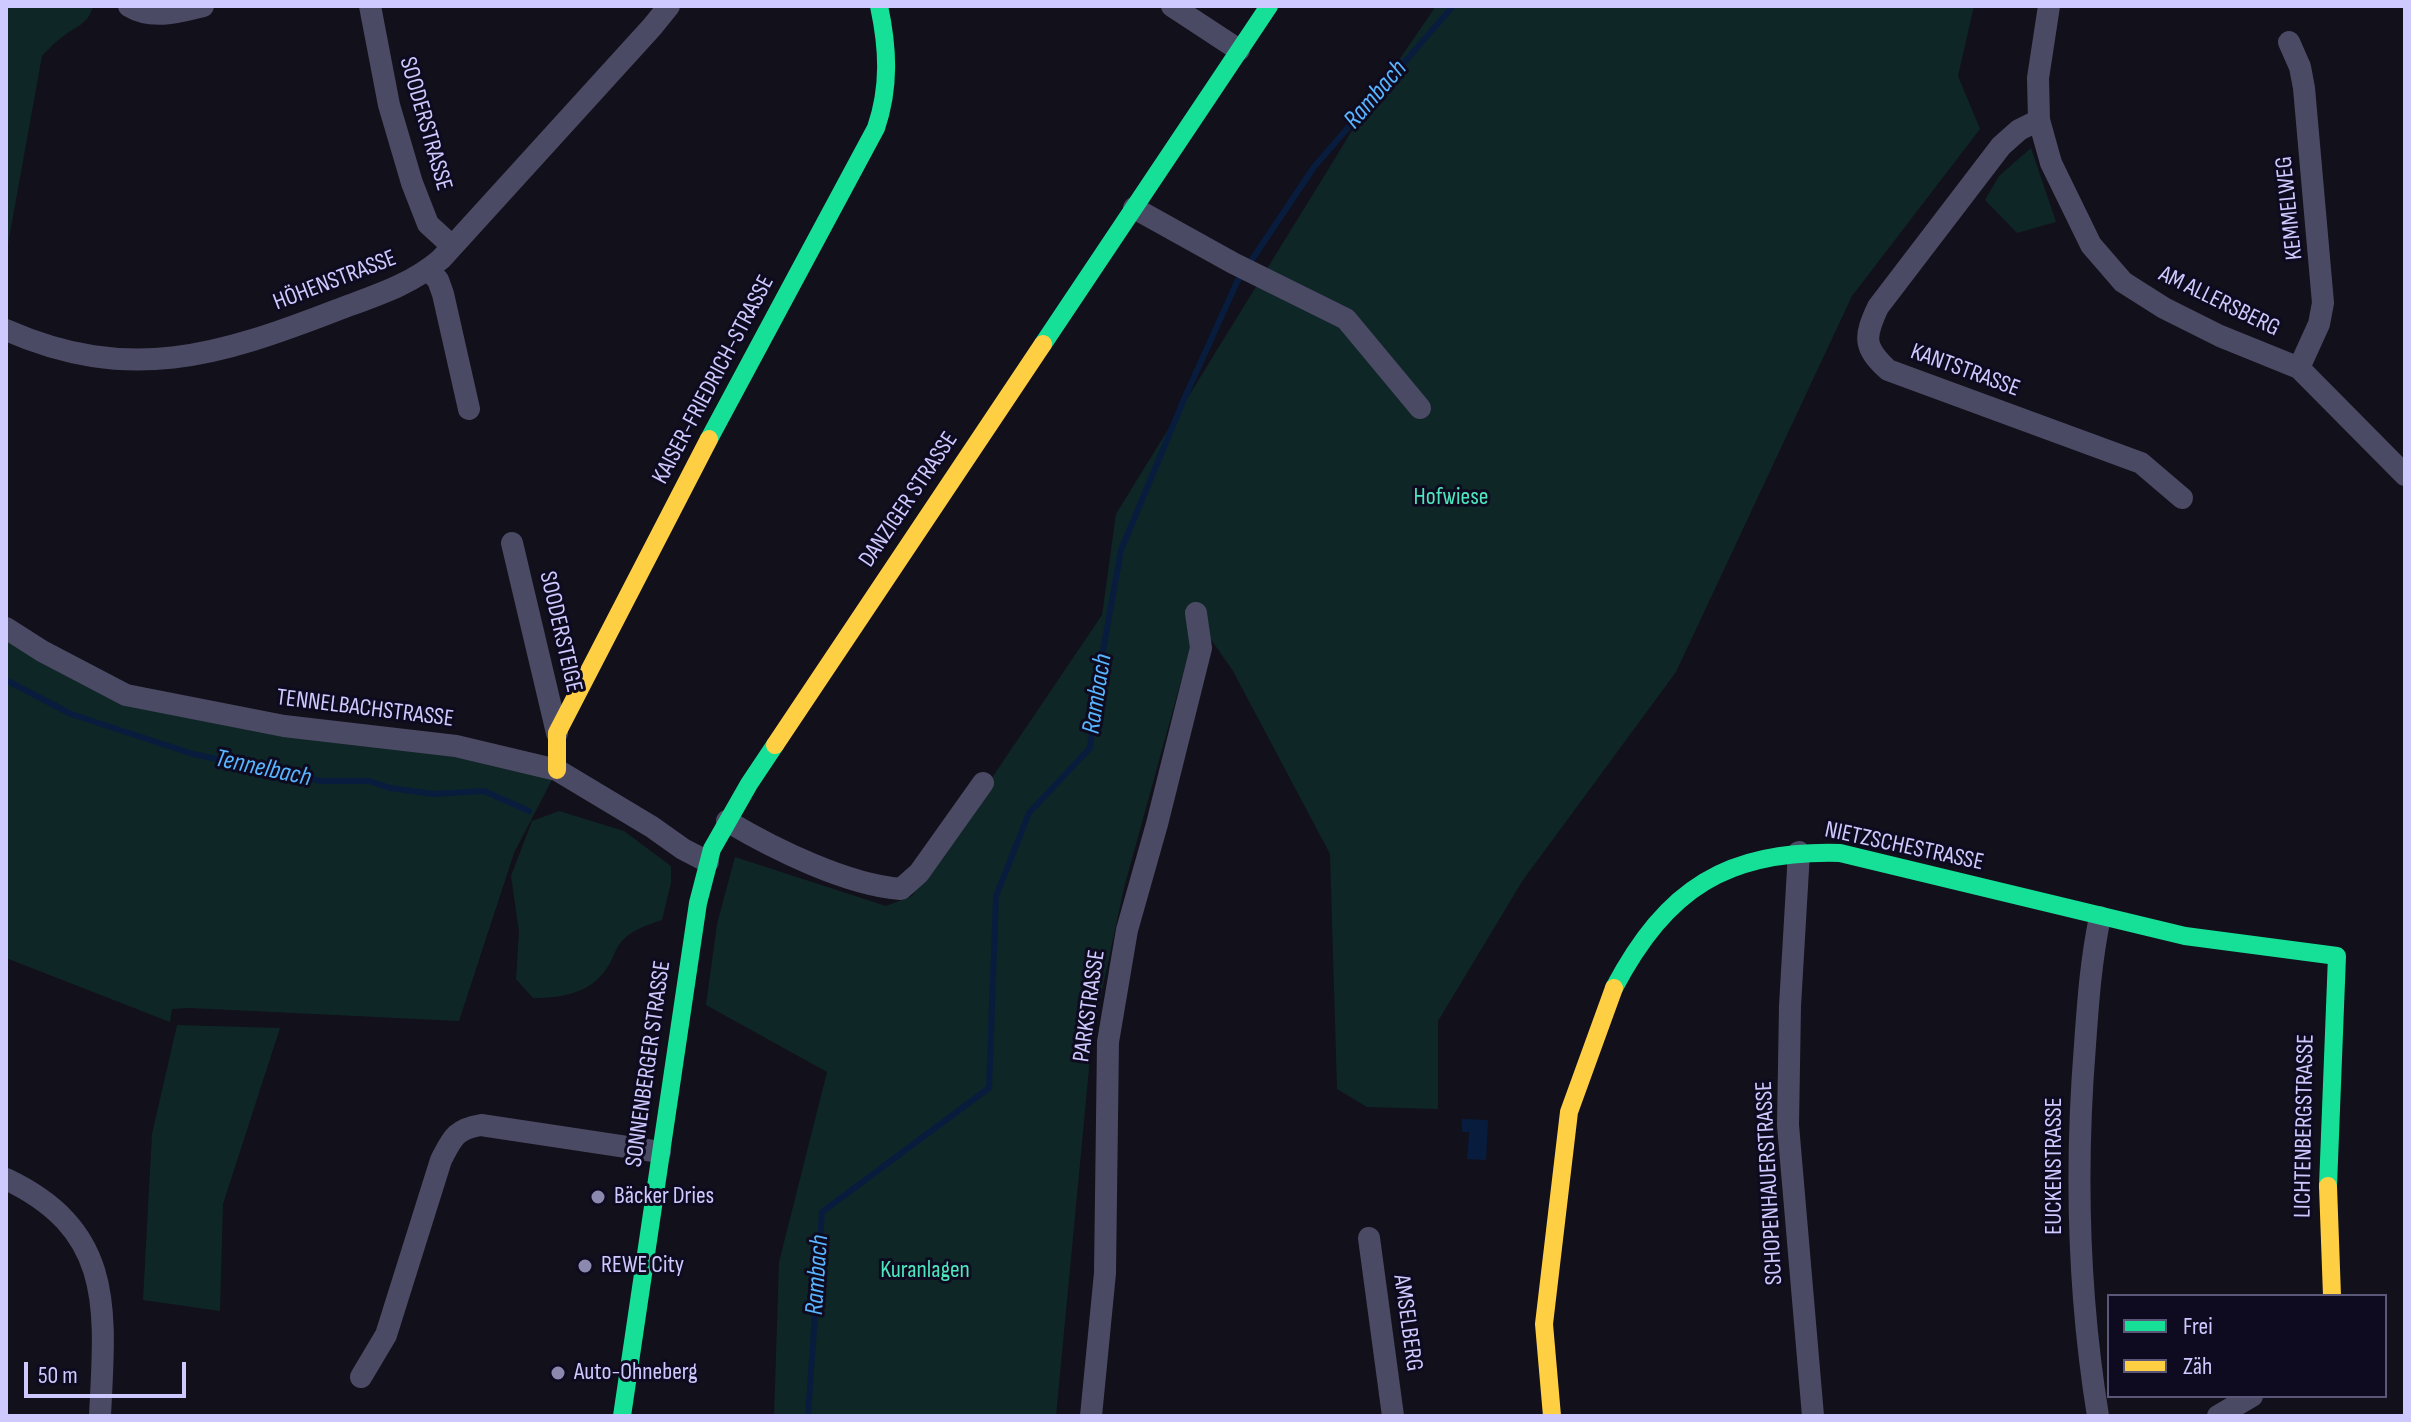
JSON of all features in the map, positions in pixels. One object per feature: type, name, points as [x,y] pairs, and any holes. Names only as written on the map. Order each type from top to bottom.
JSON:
[{"type":"street","points":[[129,6],[139,12],[158,14],[203,6]]},
{"type":"street","name":"SOODERSTRASSE","points":[[370,6],[389,105],[412,183],[428,224],[452,246]]},
{"type":"street","name":"HÖHENSTRASSE","points":[[6,330],[47,346],[94,357],[125,361],[189,357],[237,346],[399,287],[428,270],[452,246],[669,6]]},
{"type":"street","name":"KAISER-FRIEDRICH-STRASSE","points":[[557,770],[557,733],[756,347],[876,128],[888,79],[886,42],[879,6]]},
{"type":"street","points":[[1172,6],[1239,50]]},
{"type":"street","name":"DANZIGER STRASSE","points":[[708,862],[749,784],[1269,6]]},
{"type":"street","name":"AM ALLERSBERG","points":[[2049,6],[2041,51],[2039,120],[2051,163],[2091,245],[2123,282],[2164,308],[2299,368],[2405,475]]},
{"type":"street","name":"KEMMELWEG","points":[[2289,42],[2300,67],[2304,88],[2322,269],[2323,303],[2319,324],[2299,368]]},
{"type":"street","name":"KANTSTRASSE","points":[[2039,120],[2019,130],[2001,146],[1878,307],[1868,330],[1868,343],[1873,356],[1888,370],[2141,463],[2182,498]]},
{"type":"street","points":[[1134,208],[1233,263],[1346,319],[1420,408]]},
{"type":"street","points":[[428,270],[438,280],[443,294],[469,409]]},
{"type":"street","name":"SOODERSTEIGE","points":[[512,543],[557,733]]},
{"type":"street","name":"PARKSTRASSE","points":[[1091,1416],[1105,1273],[1108,1042],[1127,930],[1201,648],[1196,613]]},
{"type":"street","name":"TENNELBACHSTRASSE","points":[[6,628],[42,651],[126,695],[284,726],[456,746],[557,770],[708,862]]},
{"type":"street","points":[[727,821],[768,846],[876,887],[901,889],[919,873],[983,783]]},
{"type":"street","name":"NIETZSCHESTRASSE","points":[[1552,1416],[1544,1324],[1569,1112],[1614,988],[1632,954],[1654,924],[1678,900],[1713,876],[1757,859],[1799,852],[1840,853],[2185,936],[2337,956]]},
{"type":"street","name":"SCHOPENHAUERSTRASSE","points":[[1799,852],[1790,1006],[1788,1125],[1813,1416]]},
{"type":"street","name":"SONNENBERGER STRASSE","points":[[622,1416],[692,938],[708,862]]},
{"type":"street","name":"EUCKENSTRASSE","points":[[2098,1416],[2081,1271],[2079,1118],[2092,953],[2100,917]]},
{"type":"street","name":"LICHTENBERGSTRASSE","points":[[2332,1294],[2327,1162],[2337,956]]},
{"type":"street","points":[[361,1377],[386,1335],[441,1160],[452,1139],[465,1128],[481,1125],[660,1152]]},
{"type":"street","points":[[6,1179],[33,1191],[61,1214],[82,1240],[97,1274],[103,1322],[100,1416]]},
{"type":"street","name":"AMSELBERG","points":[[1369,1238],[1393,1416]]},
{"type":"street","points":[[2218,1416],[2249,1398]]},
{"type":"green space","points":[[6,6],[93,7],[84,22],[42,56],[6,255]]},
{"type":"green space","name":"Hofwiese","points":[[1436,6],[1974,6],[1958,76],[1980,129],[1852,296],[1676,672],[1523,880],[1438,1021],[1438,1109],[1367,1107],[1337,1089],[1330,854],[1233,671],[1212,641],[1190,648],[1124,888],[1092,1037],[1056,1416],[774,1416],[779,1262],[827,1072],[706,1005],[717,924],[735,857],[886,906],[912,896],[1102,615],[1116,514],[1366,108]]},
{"type":"green space","points":[[2031,148],[2056,222],[2017,233],[1985,200],[1999,176]]},
{"type":"green space","points":[[6,628],[126,695],[557,770],[514,853],[459,1021],[190,1008],[172,1009],[170,1022],[6,958]]},
{"type":"green space","points":[[559,811],[624,831],[671,866],[671,883],[662,920],[626,937],[595,981],[577,992],[533,998],[516,979],[519,932],[511,876],[532,821]]},
{"type":"green space","points":[[177,1025],[280,1028],[223,1204],[220,1311],[143,1300],[152,1134]]},
{"type":"water","points":[[1462,1119],[1488,1120],[1486,1160],[1467,1159],[1469,1132],[1462,1132]]},
{"type":"waterway","name":"Rambach","points":[[808,1416],[822,1212],[989,1088],[996,896],[1029,813],[1090,748],[1099,673],[1121,550],[1237,282],[1314,167],[1453,6]]},
{"type":"waterway","name":"Tennelbach","points":[[6,680],[71,714],[193,754],[322,781],[369,781],[390,788],[433,794],[484,791],[529,811]]},
{"type":"traffic: fast","points":[[709,439],[876,128],[884,98],[886,67],[879,6]]},
{"type":"traffic: fast","points":[[1043,344],[1269,6]]},
{"type":"traffic: fast","points":[[622,1416],[698,903],[712,849],[775,745]]},
{"type":"traffic: fast","points":[[1614,988],[1634,953],[1656,924],[1704,882],[1733,868],[1764,859],[1800,854],[1840,853],[2185,936],[2337,956],[2328,1186]]},
{"type":"traffic: slow","points":[[775,745],[1043,344]]},
{"type":"traffic: slow","points":[[557,770],[557,733],[709,439]]},
{"type":"traffic: slow","points":[[1552,1416],[1544,1324],[1569,1112],[1614,988]]},
{"type":"traffic: slow","points":[[2328,1186],[2332,1294]]},
{"type":"place","name":"Bäcker Dries","points":[[598,1197]]},
{"type":"place","name":"REWE City","points":[[585,1266]]},
{"type":"place","name":"Auto-Ohneberg","points":[[558,1373]]},
{"type":"park label","name":"Kuranlagen","points":[[925,1271]]}]
